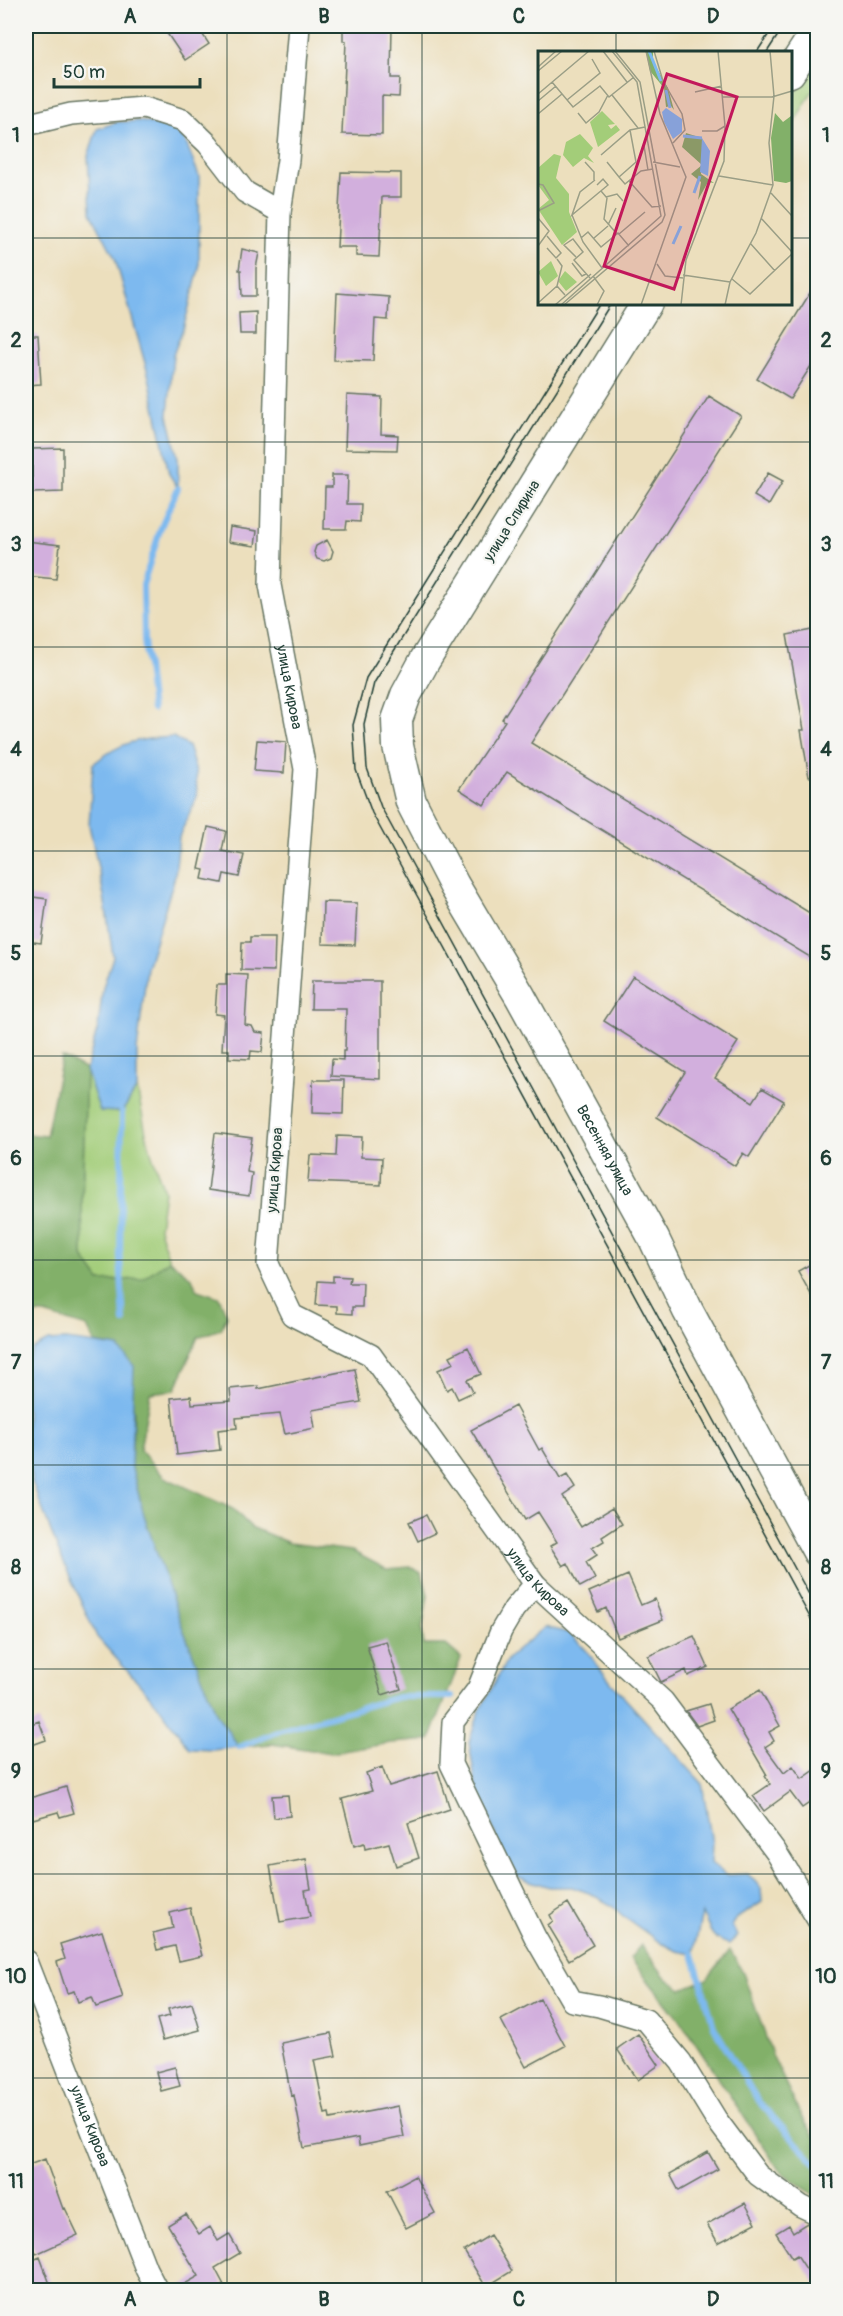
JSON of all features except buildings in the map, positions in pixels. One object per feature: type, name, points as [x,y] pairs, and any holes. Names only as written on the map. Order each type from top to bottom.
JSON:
[{"type":"main road","points":[[792,69],[818,29]]},
{"type":"main road","name":"улица Спирина","points":[[398,746],[397,720],[406,695],[425,660],[645,304]]},
{"type":"main road","name":"Весенняя улица","points":[[398,746],[411,802],[442,862],[520,996],[643,1219],[688,1311],[818,1552]]},
{"type":"street","name":"улица Кирова","points":[[300,26],[288,160],[280,212],[270,585],[305,769],[268,1264],[292,1315],[371,1355],[535,1584],[663,1701],[776,1852],[818,1920]]},
{"type":"street","points":[[26,125],[71,114],[144,108],[183,120],[208,144],[245,192],[280,212]]},
{"type":"street","points":[[535,1584],[514,1609],[501,1630],[478,1689],[453,1722],[451,1764],[535,1937],[572,2001],[599,2006],[646,2020],[681,2062],[716,2119],[758,2175],[801,2206],[818,2214]]},
{"type":"street","name":"улица Кирова","points":[[26,1961],[146,2269],[157,2290]]},
{"type":"green space","points":[[817,57],[817,83],[792,126],[792,99]]},
{"type":"green space","points":[[62,1057],[86,1070],[82,1202],[83,1257],[100,1281],[142,1279],[169,1260],[192,1278],[197,1290],[219,1297],[227,1316],[221,1329],[198,1337],[175,1390],[150,1393],[140,1450],[164,1477],[233,1509],[251,1527],[289,1543],[352,1551],[386,1569],[410,1567],[422,1573],[428,1595],[422,1630],[424,1645],[446,1645],[461,1658],[430,1740],[391,1743],[331,1753],[272,1744],[239,1747],[217,1715],[181,1624],[144,1516],[131,1465],[134,1412],[118,1347],[95,1343],[87,1327],[44,1314],[26,1314],[26,1134],[46,1136]]},
{"type":"green space","points":[[86,1070],[100,1111],[122,1112],[137,1088],[148,1143],[164,1191],[159,1229],[169,1260],[142,1279],[100,1281],[83,1257],[82,1202]]},
{"type":"green space","points":[[641,1945],[666,1978],[682,1989],[707,1979],[730,1950],[743,1973],[773,2057],[802,2118],[817,2139],[817,2197],[780,2171],[681,2022],[630,1958]]},
{"type":"water","points":[[140,121],[172,128],[185,140],[199,176],[199,269],[184,326],[173,355],[168,415],[178,458],[178,488],[169,474],[149,377],[115,258],[91,212],[88,156],[97,129],[117,122]]},
{"type":"water","points":[[173,737],[188,746],[196,772],[197,797],[179,837],[175,876],[147,968],[137,1051],[137,1088],[122,1112],[100,1111],[86,1070],[98,1027],[103,987],[113,957],[104,896],[89,825],[93,764],[121,746],[149,739]]},
{"type":"water","points":[[66,1340],[118,1347],[134,1366],[131,1465],[144,1516],[181,1624],[217,1715],[239,1747],[213,1750],[190,1749],[157,1704],[97,1637],[58,1550],[31,1479],[26,1431],[26,1363],[33,1349],[48,1341]]},
{"type":"water","points":[[545,1627],[569,1633],[702,1783],[712,1843],[711,1863],[726,1875],[748,1874],[761,1888],[762,1902],[737,1918],[732,1926],[737,1936],[729,1944],[714,1936],[702,1914],[693,1954],[677,1951],[658,1941],[611,1905],[589,1893],[572,1887],[549,1887],[518,1877],[505,1858],[476,1787],[469,1742],[479,1712],[508,1658]]},
{"type":"waterway","points":[[152,710],[144,640],[143,585],[161,527],[178,488]]},
{"type":"waterway","points":[[122,1112],[120,1256],[124,1322]]},
{"type":"waterway","points":[[239,1747],[282,1730],[398,1697],[452,1697]]},
{"type":"waterway","points":[[693,1954],[714,2027],[758,2101],[818,2166]]},
{"type":"tram line","points":[[758,51],[774,26]]},
{"type":"tram line","points":[[768,51],[784,26]]},
{"type":"tram line","points":[[599,304],[366,678],[353,725],[356,770],[372,813],[818,1632]]},
{"type":"tram line","points":[[610,304],[374,683],[364,724],[367,768],[381,807],[818,1611]]}]
